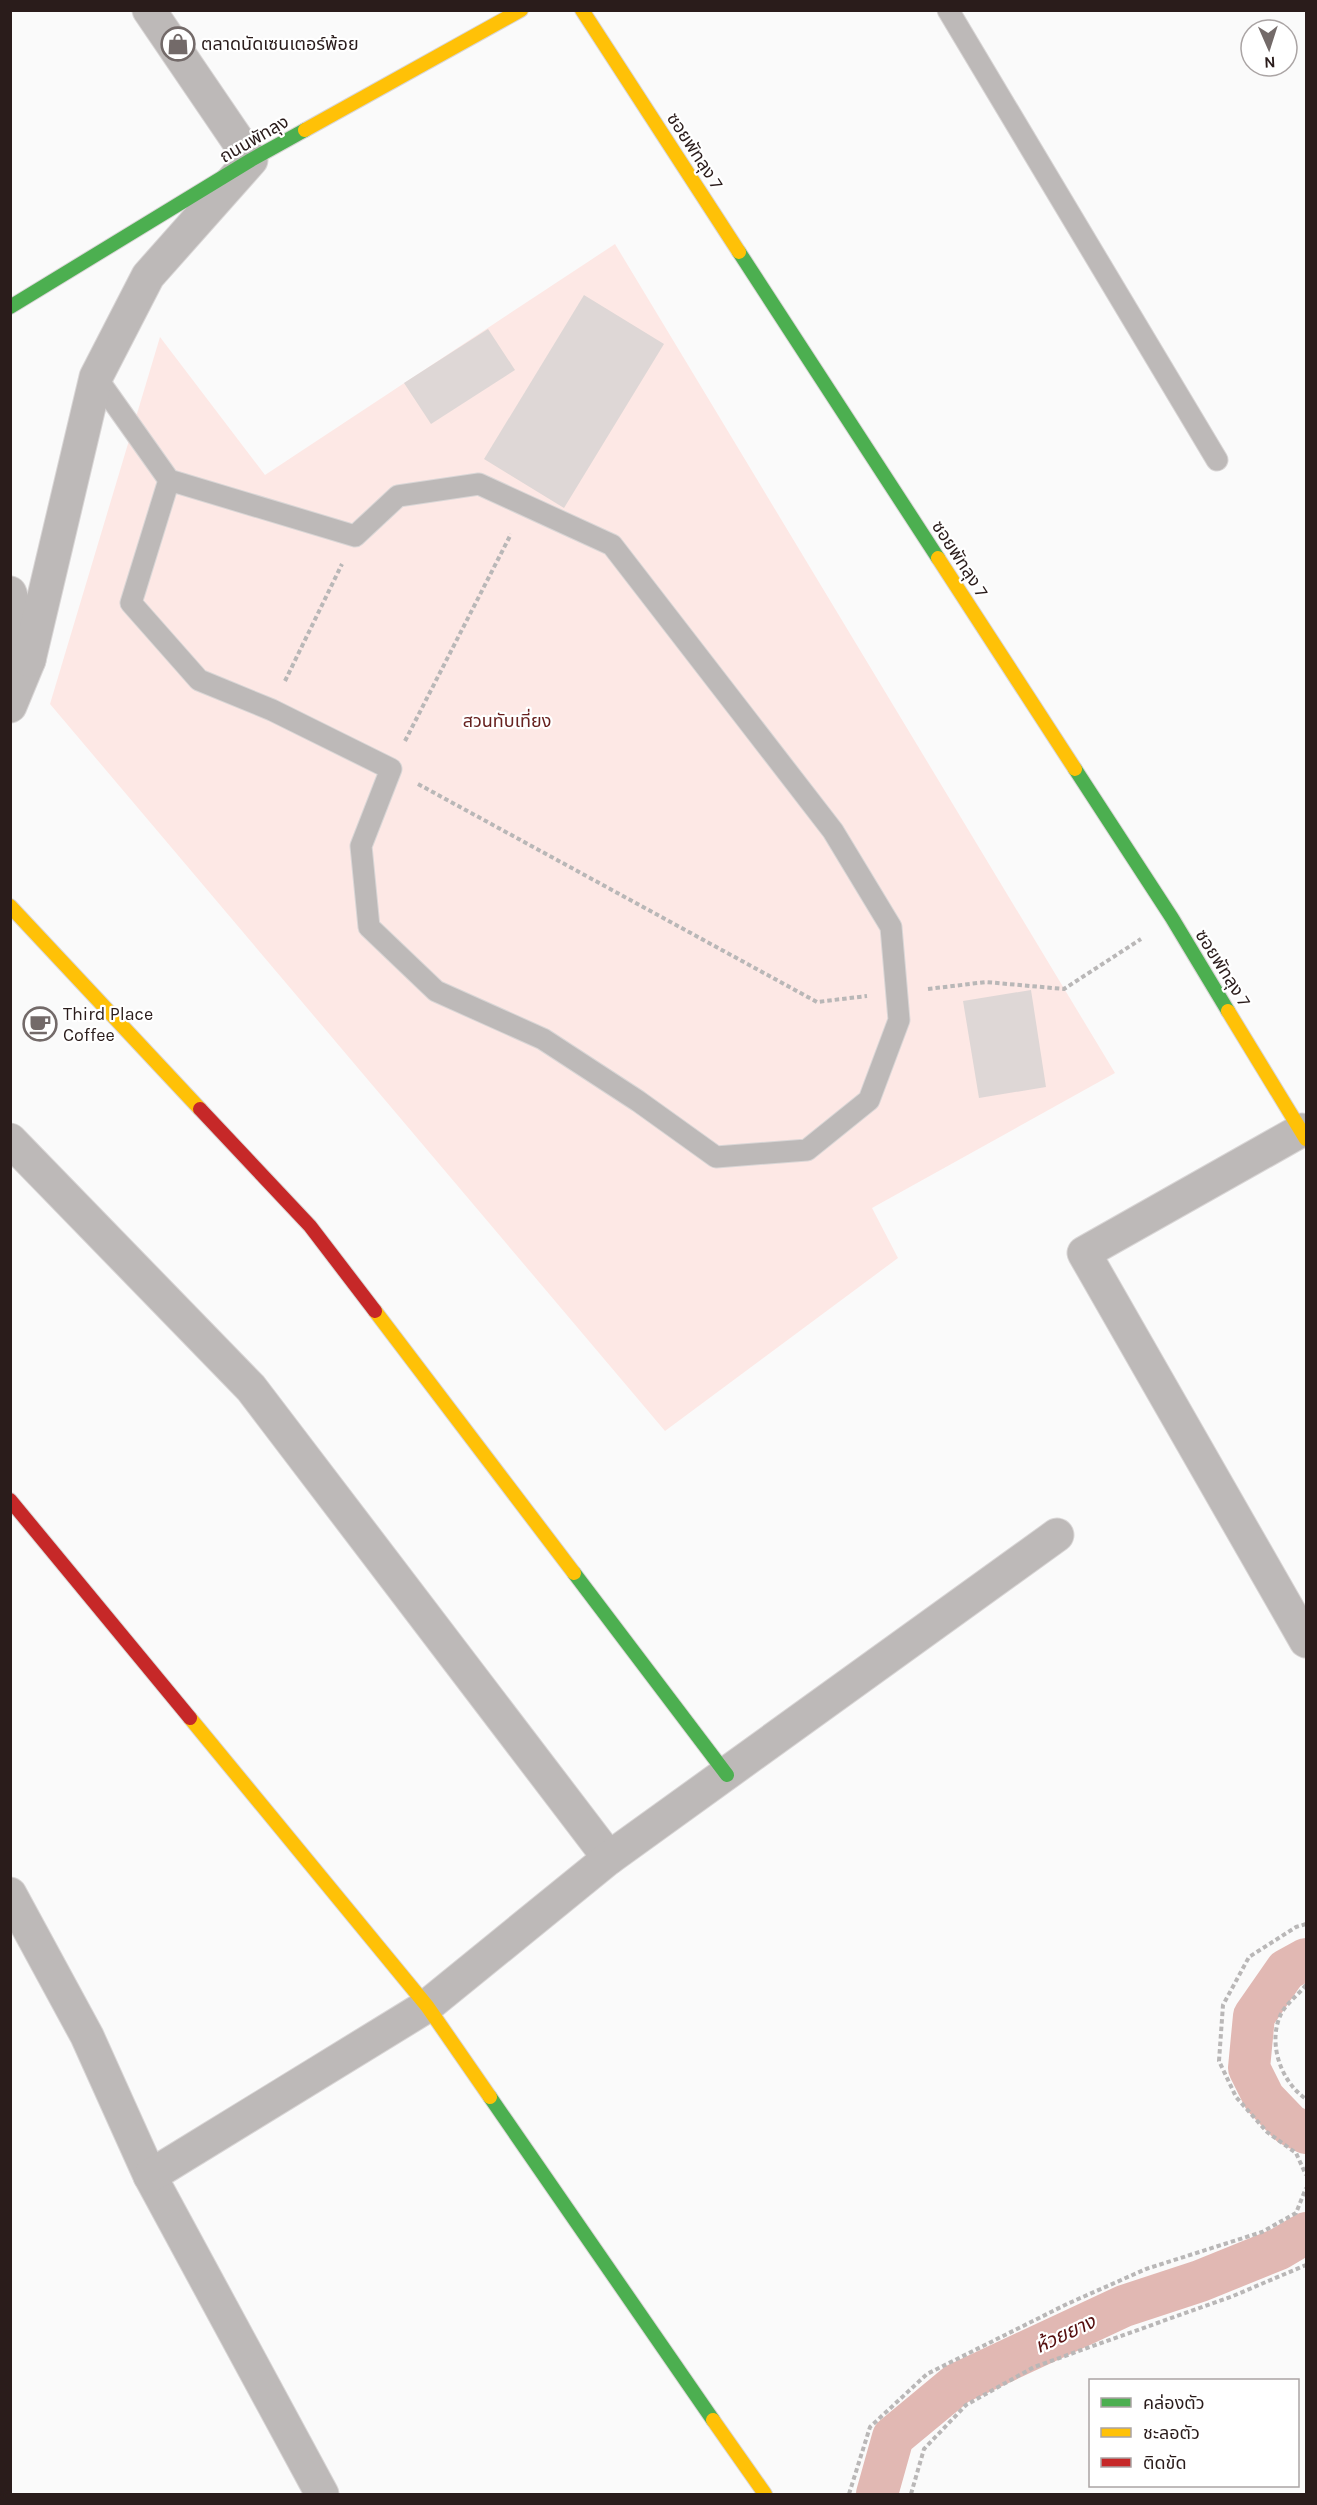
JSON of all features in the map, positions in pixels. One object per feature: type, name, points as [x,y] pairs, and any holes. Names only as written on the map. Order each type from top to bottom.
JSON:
[{"type":"street","points":[[10,706],[28,660],[96,377],[148,276],[252,160],[149,10]]},
{"type":"street","name":"ถนนพัทลุง","points":[[10,307],[252,160],[522,10]]},
{"type":"street","name":"ซอยพัทลุง 7","points":[[582,10],[1172,918],[1304,1134]]},
{"type":"street","points":[[10,592],[28,660]]},
{"type":"street","points":[[10,906],[310,1226],[727,1775]]},
{"type":"street","points":[[1304,1134],[1084,1253],[1306,1641]]},
{"type":"street","points":[[10,1140],[251,1388],[609,1858]]},
{"type":"street","points":[[10,1500],[427,2006],[765,2494]]},
{"type":"street","points":[[150,2176],[427,2006],[609,1858],[1057,1535]]},
{"type":"street","points":[[10,1894],[87,2036],[150,2176],[322,2494]]},
{"type":"lane","points":[[948,10],[1216,460]]},
{"type":"lane","points":[[96,377],[169,480],[355,536],[398,496],[479,484],[612,545],[826,822],[891,927],[899,1020],[869,1100],[807,1150],[716,1157],[638,1101],[543,1039],[436,991],[369,927],[361,846],[391,769],[272,710],[199,681],[131,603],[169,480]]},
{"type":"path","points":[[526,506],[391,769],[817,1002],[986,982],[1065,989],[1172,918]]},
{"type":"path","points":[[272,710],[355,536]]},
{"type":"path","points":[[1306,1924],[1296,1926],[1249,1957],[1223,2005],[1219,2061],[1236,2097],[1267,2132],[1296,2153],[1306,2175]]},
{"type":"path","points":[[1306,1985],[1281,2013],[1275,2038],[1280,2066],[1299,2094],[1306,2099]]},
{"type":"path","points":[[849,2494],[870,2427],[927,2374],[1067,2304],[1146,2269],[1262,2232],[1296,2213],[1306,2188]]},
{"type":"path","points":[[911,2494],[924,2449],[966,2405],[1034,2367],[1233,2296],[1306,2265]]},
{"type":"green space","name":"สวนทับเที่ยง","points":[[615,244],[1115,1073],[872,1208],[898,1258],[665,1431],[50,704],[160,337],[265,475]]},
{"type":"building","points":[[584,295],[664,344],[564,508],[484,459]]},
{"type":"building","points":[[488,329],[515,370],[431,424],[404,383]]},
{"type":"building","points":[[1031,990],[1046,1087],[979,1098],[963,1001]]},
{"type":"waterway","name":"ห้วยยาง","points":[[1306,1959],[1286,1970],[1254,2016],[1249,2068],[1264,2098],[1290,2125],[1306,2133]]},
{"type":"waterway","name":"ห้วยยาง","points":[[877,2494],[893,2437],[957,2384],[1124,2306],[1200,2281],[1279,2249],[1306,2233]]},
{"type":"traffic: fast","points":[[10,307],[251,160],[305,130]]},
{"type":"traffic: fast","points":[[739,252],[938,558]]},
{"type":"traffic: fast","points":[[1075,769],[1172,918],[1228,1011]]},
{"type":"traffic: fast","points":[[574,1573],[727,1775]]},
{"type":"traffic: fast","points":[[490,2097],[713,2420]]},
{"type":"traffic: slow","points":[[305,130],[521,10]]},
{"type":"traffic: slow","points":[[582,10],[739,252]]},
{"type":"traffic: slow","points":[[938,558],[1075,769]]},
{"type":"traffic: slow","points":[[10,906],[200,1109]]},
{"type":"traffic: slow","points":[[1228,1011],[1306,1139]]},
{"type":"traffic: slow","points":[[375,1311],[574,1573]]},
{"type":"traffic: slow","points":[[190,1718],[427,2006],[490,2097]]},
{"type":"traffic: slow","points":[[713,2420],[765,2494]]},
{"type":"traffic: jam","points":[[200,1109],[310,1226],[375,1311]]},
{"type":"traffic: jam","points":[[10,1500],[190,1718]]},
{"type":"place","name":"ตลาดนัดเซนเตอร์พ้อย","points":[[178,44]]},
{"type":"place","name":"Third Place Coffee","points":[[40,1024]]}]
